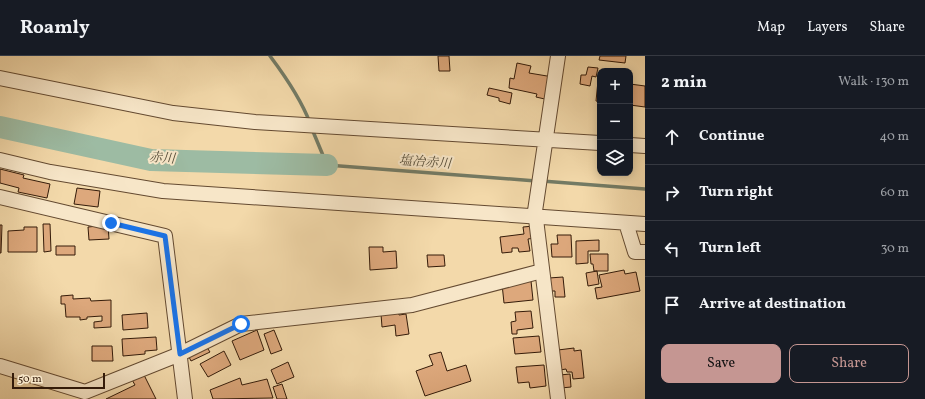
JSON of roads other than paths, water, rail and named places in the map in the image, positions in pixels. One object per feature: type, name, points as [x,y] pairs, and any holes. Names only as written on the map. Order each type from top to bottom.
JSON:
[{"type":"street","points":[[558,56],[534,211],[558,399]]},
{"type":"street","points":[[0,78],[173,113],[255,122],[597,143]]},
{"type":"street","points":[[633,145],[645,146]]},
{"type":"street","points":[[0,160],[50,172],[163,191],[645,224]]},
{"type":"street","points":[[0,197],[165,236],[185,399]]},
{"type":"street","points":[[626,223],[635,252],[645,252]]},
{"type":"street","points":[[0,366],[85,392],[180,354],[241,324],[412,305],[542,271]]},
{"type":"waterway","name":"塩冶赤川","points":[[270,56],[287,80],[310,123]]},
{"type":"waterway","name":"赤川","points":[[0,127],[151,160],[327,165]]},
{"type":"waterway","name":"塩冶赤川","points":[[312,129],[327,165],[536,181]]},
{"type":"waterway","name":"塩冶赤川","points":[[542,181],[645,189]]}]
